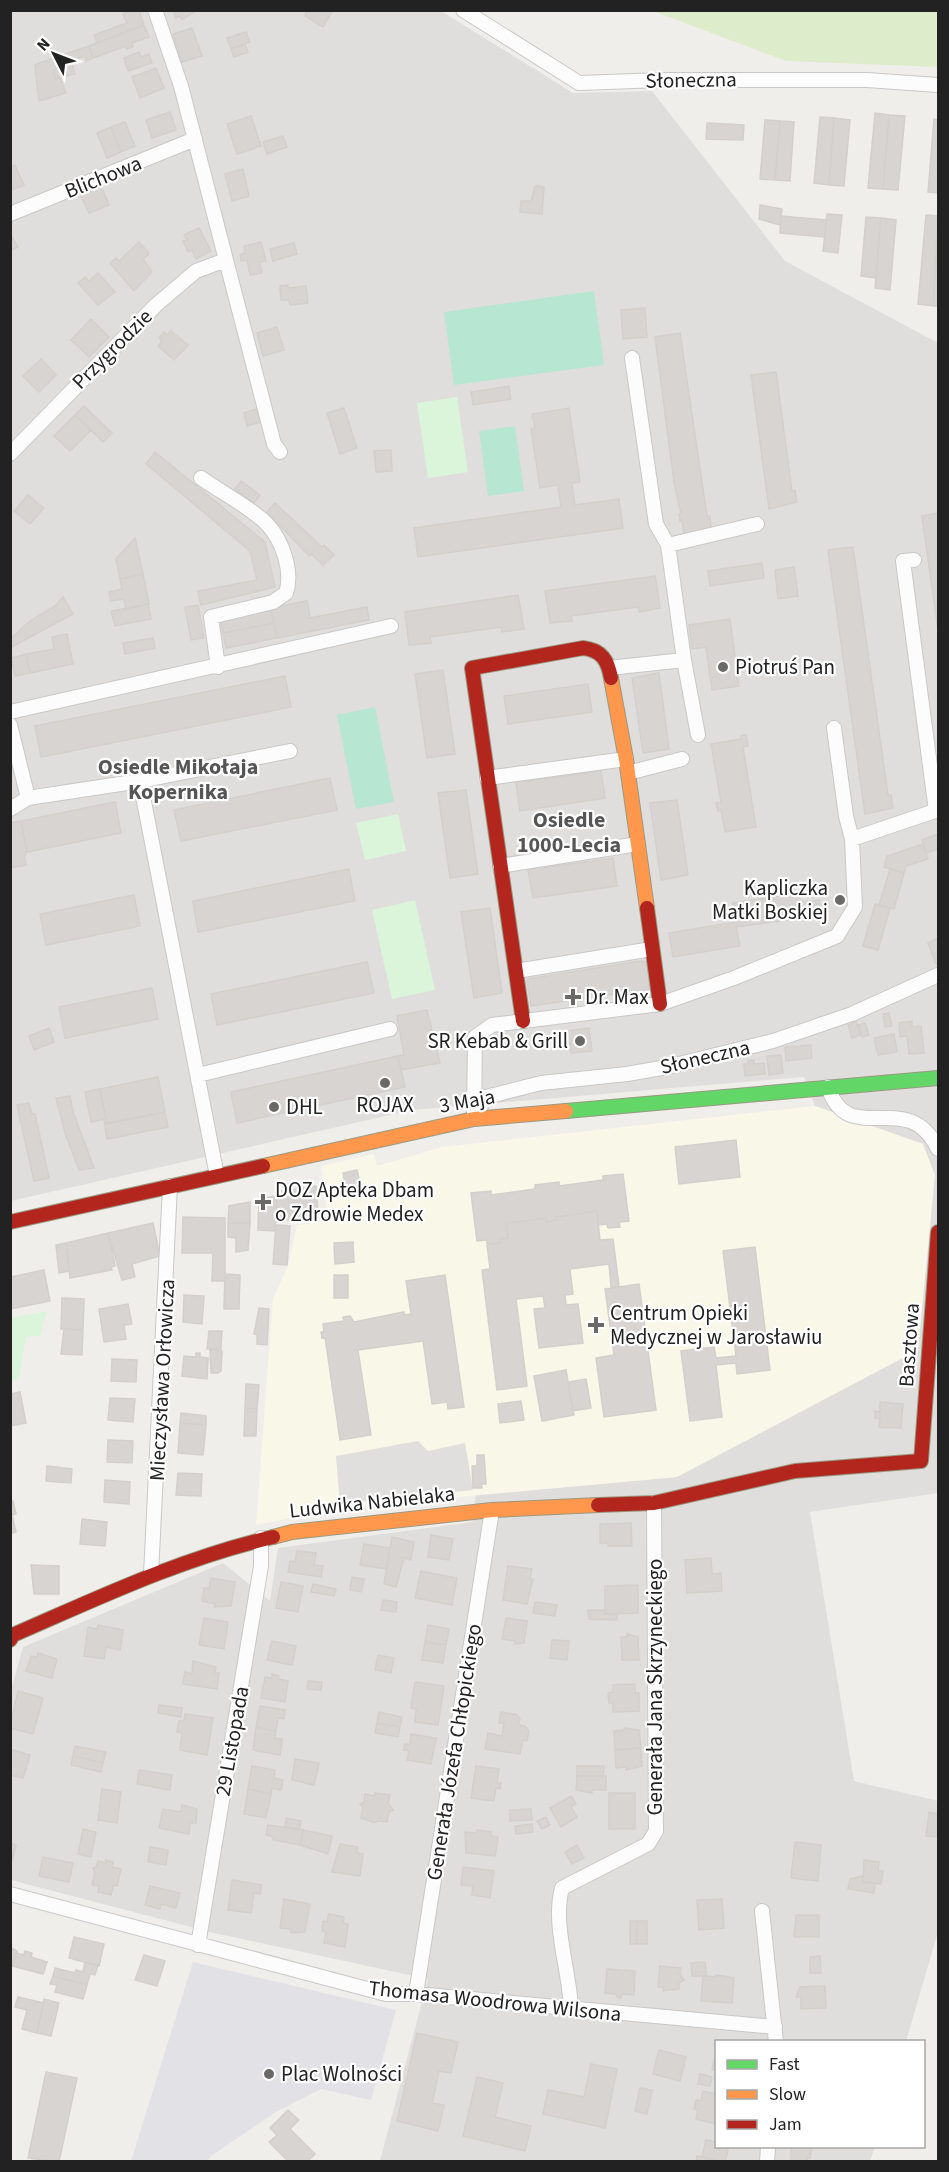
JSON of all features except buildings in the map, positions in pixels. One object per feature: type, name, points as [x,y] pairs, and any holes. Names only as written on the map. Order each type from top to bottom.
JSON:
[{"type":"street","points":[[155,10],[195,140],[274,444],[280,452]]},
{"type":"street","name":"Słoneczna","points":[[463,10],[579,83],[867,80],[939,85]]},
{"type":"street","name":"Blichowa","points":[[10,214],[195,140]]},
{"type":"street","name":"Przygrodzie","points":[[10,454],[156,304],[196,271],[226,260]]},
{"type":"street","points":[[632,358],[656,524],[668,545],[684,660],[698,735]]},
{"type":"street","points":[[201,478],[268,525],[284,555],[290,579],[286,593],[273,602],[211,617],[218,667]]},
{"type":"street","points":[[668,545],[757,524]]},
{"type":"street","points":[[852,839],[937,811],[903,561],[914,560]]},
{"type":"street","points":[[10,712],[218,667],[391,626]]},
{"type":"street","points":[[523,1021],[472,668],[583,648],[599,651],[605,657],[609,668],[627,766],[660,1004]]},
{"type":"street","points":[[609,668],[684,660]]},
{"type":"street","points":[[10,726],[28,798]]},
{"type":"street","points":[[474,1119],[475,1037],[492,1026],[660,1004],[734,978],[837,936],[855,907],[852,839],[846,816],[834,728]]},
{"type":"street","points":[[10,808],[28,798],[140,781],[290,751]]},
{"type":"street","points":[[487,778],[682,759]]},
{"type":"street","points":[[140,781],[217,1176]]},
{"type":"street","points":[[500,866],[638,844]]},
{"type":"street","points":[[516,971],[652,949]]},
{"type":"street","name":"Słoneczna","points":[[474,1119],[486,1097],[541,1083],[627,1074],[667,1067],[773,1041],[852,1014],[939,975]]},
{"type":"street","points":[[198,1075],[390,1029]]},
{"type":"street","name":"3 Maja","points":[[10,1222],[474,1119],[939,1078]]},
{"type":"street","points":[[828,1087],[833,1103],[841,1112],[850,1116],[889,1117],[915,1123],[927,1132],[939,1149]]},
{"type":"street","name":"Mieczysława Orłowicza","points":[[151,1575],[170,1185]]},
{"type":"street","name":"Basztowa","points":[[921,1461],[939,1232]]},
{"type":"street","name":"Ludwika Nabielaka","points":[[10,1640],[13,1635],[36,1624],[106,1597],[151,1575],[223,1548],[261,1538],[340,1525],[492,1510],[654,1503],[795,1471],[921,1461]]},
{"type":"street","name":"Generała Jana Skrzyneckiego","points":[[572,2010],[558,1904],[562,1888],[648,1844],[656,1831],[654,1503]]},
{"type":"street","name":"Generała Józefa Chłopickiego","points":[[416,1994],[492,1510]]},
{"type":"street","name":"29 Listopada","points":[[198,1944],[261,1566],[261,1538]]},
{"type":"street","name":"Thomasa Woodrowa Wilsona","points":[[10,1894],[386,1994],[416,1994],[775,2027]]},
{"type":"street","points":[[762,1911],[776,2040]]},
{"type":"shaded area","points":[[11,11],[441,11],[573,93],[652,91],[785,261],[938,343],[938,1493],[810,1512],[854,1781],[938,1801],[938,1932],[906,2040],[715,2040],[715,2148],[875,2148],[870,2161],[380,2161],[428,1979],[214,1933],[11,1880],[11,1690],[23,1647],[223,1563],[270,1601],[278,1548],[473,1522],[476,1495],[677,1477],[923,1144],[815,1106],[804,1077],[412,1110],[11,1201]]},
{"type":"shaded area","name":"Centrum Opieki Medycznej w Jarosławiu","points":[[815,1106],[923,1144],[935,1175],[918,1350],[677,1477],[340,1508],[256,1525],[273,1299],[288,1266],[297,1225],[328,1221],[321,1166],[374,1154],[377,1166],[442,1147]]},
{"type":"shaded area","points":[[418,1441],[428,1451],[465,1443],[473,1490],[340,1504],[336,1456]]},
{"type":"shaded area","name":"Plac Wolności","points":[[193,1962],[396,2010],[371,2100],[321,2089],[276,2112],[207,2161],[131,2161]]},
{"type":"green space","points":[[653,11],[938,11],[938,67],[786,61]]},
{"type":"green space","points":[[594,291],[604,365],[454,385],[444,312]]},
{"type":"green space","points":[[457,397],[468,472],[428,478],[417,403]]},
{"type":"green space","points":[[515,426],[524,491],[488,496],[479,431]]},
{"type":"green space","points":[[375,707],[394,802],[356,809],[337,715]]},
{"type":"green space","points":[[398,814],[406,851],[365,860],[356,823]]},
{"type":"green space","points":[[415,900],[435,990],[392,999],[372,910]]},
{"type":"green space","points":[[47,1311],[40,1336],[26,1337],[19,1379],[11,1381],[11,1318]]},
{"type":"traffic: fast","points":[[566,1111],[938,1078]]},
{"type":"traffic: slow","points":[[611,678],[626,759],[647,908]]},
{"type":"traffic: slow","points":[[263,1166],[474,1119],[566,1111]]},
{"type":"traffic: slow","points":[[273,1537],[292,1532],[492,1510],[598,1505]]},
{"type":"traffic: jam","points":[[523,1021],[472,668],[583,648],[595,651],[603,657],[611,678]]},
{"type":"traffic: jam","points":[[647,908],[660,1004]]},
{"type":"traffic: jam","points":[[10,1222],[263,1166]]},
{"type":"traffic: jam","points":[[598,1505],[654,1503],[795,1471],[921,1461],[938,1232]]},
{"type":"traffic: jam","points":[[10,1640],[13,1635],[173,1567],[273,1537]]},
{"type":"place","name":"Piotruś Pan","points":[[723,667]]},
{"type":"place","name":"Kapliczka Matki Boskiej","points":[[840,900]]},
{"type":"place","name":"Dr. Max","points":[[573,997]]},
{"type":"place","name":"SR Kebab & Grill","points":[[580,1041]]},
{"type":"place","name":"ROJAX","points":[[385,1083]]},
{"type":"place","name":"DHL","points":[[274,1107]]},
{"type":"place","name":"DOZ Apteka Dbam o Zdrowie Medex","points":[[263,1202]]},
{"type":"place","name":"Centrum Opieki Medycznej w Jarosławiu","points":[[596,1325]]},
{"type":"place","name":"Plac Wolności","points":[[269,2074]]},
{"type":"district","name":"Osiedle Mikołaja Kopernika","points":[[178,778]]},
{"type":"district","name":"Osiedle 1000-Lecia","points":[[569,832]]}]
